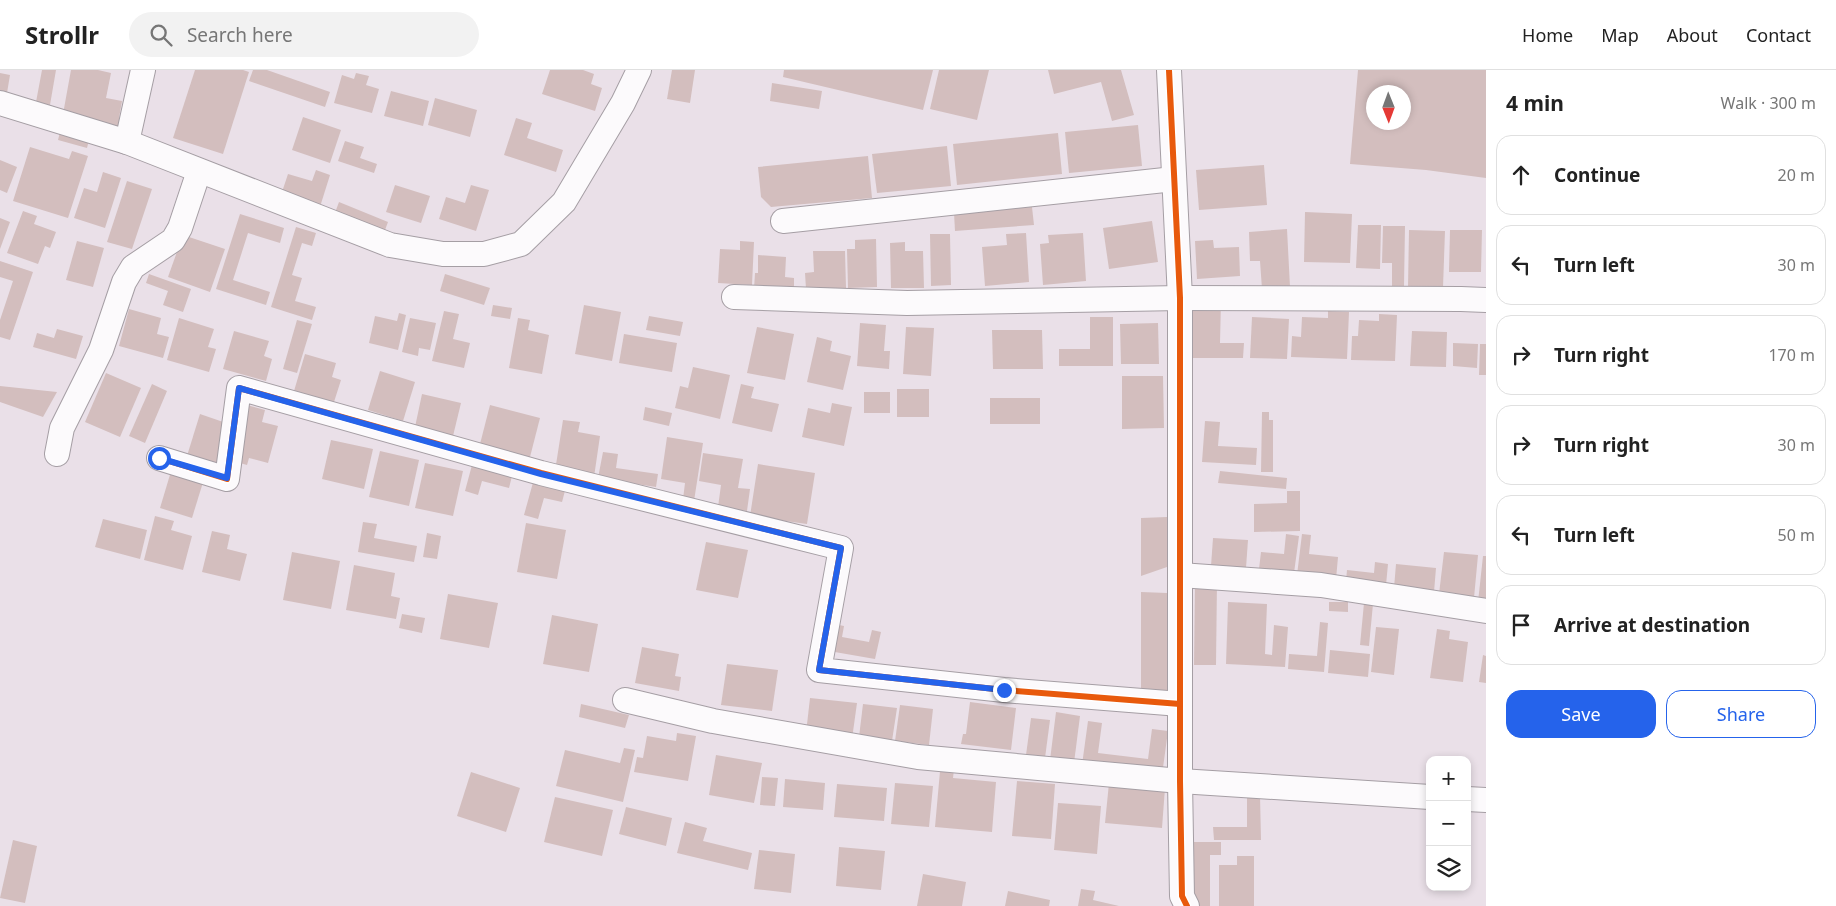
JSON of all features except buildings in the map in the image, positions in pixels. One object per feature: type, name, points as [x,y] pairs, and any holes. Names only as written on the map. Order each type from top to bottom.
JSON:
[{"type":"street","points":[[126,142],[143,70]]},
{"type":"street","points":[[0,103],[126,142],[390,245],[443,254],[484,254],[521,244],[564,202],[623,103],[639,70]]},
{"type":"street","points":[[1169,70],[1180,298],[1180,781],[1182,896],[1187,906]]},
{"type":"street","points":[[57,454],[62,428],[101,350],[124,282],[133,267],[173,240],[180,228],[199,171]]},
{"type":"street","points":[[783,221],[1174,179]]},
{"type":"street","points":[[734,297],[907,303],[1180,298],[1461,298],[1486,300]]},
{"type":"street","points":[[159,458],[227,478],[239,388],[541,474],[841,548],[819,670],[1004,690],[1180,704]]},
{"type":"street","points":[[1180,575],[1322,585],[1486,610]]},
{"type":"street","points":[[625,700],[713,721],[918,757],[1180,781],[1426,796]]},
{"type":"street","points":[[1471,799],[1486,800]]},
{"type":"cycle path","points":[[1169,70],[1180,298],[1180,781],[1182,896],[1187,906]]},
{"type":"cycle path","points":[[159,458],[227,479],[239,388],[541,473],[841,548],[819,670],[1004,690],[1180,704]]},
{"type":"route","points":[[159,458],[227,478],[239,388],[541,474],[841,548],[819,670],[1004,690]]}]
